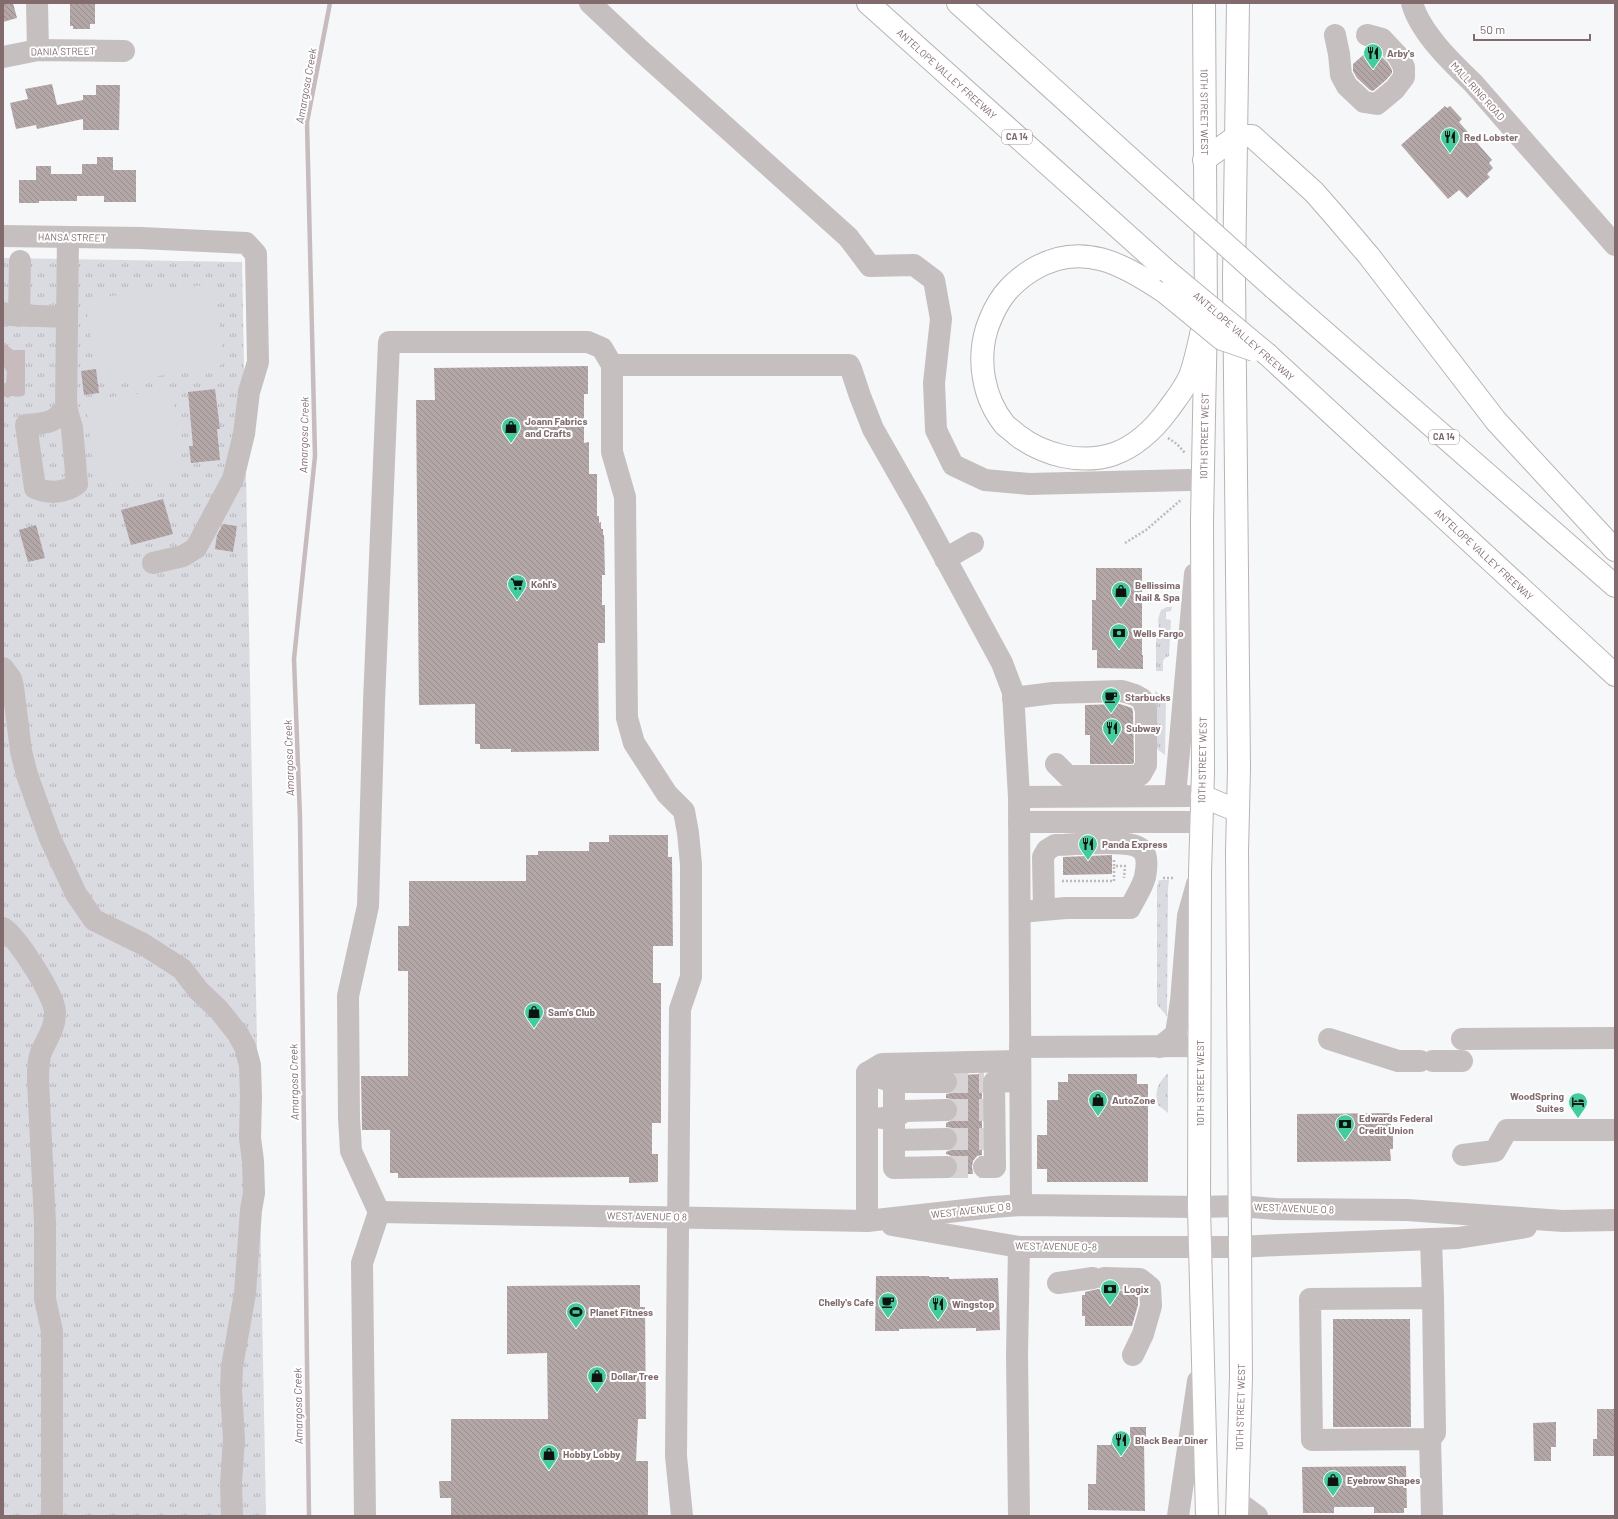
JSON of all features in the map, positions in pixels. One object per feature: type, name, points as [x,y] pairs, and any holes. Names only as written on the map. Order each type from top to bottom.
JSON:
[{"type":"main road","name":"ANTELOPE VALLEY FREEWAY","points":[[868,3],[1167,271],[1268,355],[1615,675]]},
{"type":"main road","name":"CA 14","points":[[958,3],[1274,288],[1615,586]]},
{"type":"main road","name":"10TH STREET WEST","points":[[1204,3],[1206,313],[1202,521],[1203,772],[1200,874],[1199,1207],[1207,1516]]},
{"type":"main road","name":"10TH STREET WEST","points":[[1238,3],[1234,278],[1239,760],[1236,852],[1241,1376],[1238,1509]]},
{"type":"main road","points":[[1204,160],[1237,136],[1252,136],[1314,192],[1369,256],[1496,421],[1615,550]]},
{"type":"main road","points":[[1206,313],[1190,376],[1179,395],[1158,424],[1137,443],[1113,454],[1090,458],[1068,457],[1046,452],[1028,443],[1005,425],[993,405],[985,386],[982,368],[982,349],[993,311],[1005,292],[1022,276],[1041,265],[1065,258],[1090,257],[1114,262],[1139,274],[1166,293],[1222,339],[1268,355]]},
{"type":"main road","points":[[1202,796],[1238,811]]},
{"type":"main road","points":[[1202,822],[1238,811]]},
{"type":"street","points":[[37,3],[38,50]]},
{"type":"street","points":[[590,3],[646,56],[848,237],[870,266],[914,265],[934,280],[941,319],[934,384],[936,430],[953,465],[985,480],[1029,484],[1186,489]]},
{"type":"street","name":"MALL RING ROAD","points":[[1412,3],[1414,11],[1428,33],[1454,65],[1472,83],[1615,245]]},
{"type":"street","points":[[1335,35],[1341,75],[1347,86],[1364,102],[1377,104],[1395,88],[1404,77],[1404,67],[1398,56],[1382,39],[1367,35]]},
{"type":"street","name":"DANIA STREET","points":[[3,57],[38,50],[124,51]]},
{"type":"street","name":"HANSA STREET","points":[[3,236],[141,238],[246,243],[256,254],[258,362],[249,392],[244,434],[233,479],[196,548],[184,556],[153,563]]},
{"type":"street","points":[[66,407],[68,237]]},
{"type":"street","points":[[20,261],[11,314],[67,317]]},
{"type":"street","points":[[365,1516],[362,1263],[379,1212],[351,1151],[349,1118],[348,996],[368,906],[374,702],[389,342],[588,342],[602,348],[612,365],[612,452],[625,497],[627,718],[634,743],[666,794],[684,811],[691,864],[691,976],[680,1009],[676,1456],[682,1516]]},
{"type":"street","points":[[612,365],[849,365],[873,429],[1002,663],[1013,692],[1020,797],[1021,1205]]},
{"type":"street","points":[[1175,796],[1192,600],[1202,521]]},
{"type":"street","points":[[945,559],[973,543]]},
{"type":"street","points":[[3,668],[13,687],[20,751],[27,775],[49,836],[76,894],[94,920],[143,944],[182,969],[198,990],[220,1010],[244,1043],[248,1059],[251,1090],[250,1138],[253,1161],[254,1193],[251,1210],[245,1293],[232,1367],[231,1390],[234,1439],[231,1484],[232,1516]]},
{"type":"street","points":[[1013,698],[1053,693],[1122,691],[1142,699],[1146,710],[1146,765],[1141,774],[1138,776],[1068,776],[1056,764]]},
{"type":"street","points":[[1020,797],[1202,796]]},
{"type":"street","points":[[1020,822],[1202,822]]},
{"type":"street","points":[[1020,912],[1130,908],[1144,878],[1147,864],[1145,854],[1139,847],[1126,843],[1056,845],[1047,850],[1043,858],[1044,910]]},
{"type":"street","points":[[1160,1047],[1176,1034],[1181,1001],[1188,916],[1200,874]]},
{"type":"street","points":[[3,928],[8,932],[30,962],[51,996],[56,1012],[51,1034],[42,1050],[39,1063],[38,1080],[45,1223],[45,1298],[52,1331],[52,1516]]},
{"type":"street","points":[[1462,1039],[1615,1038]]},
{"type":"street","points":[[1329,1039],[1398,1061],[1462,1061]]},
{"type":"street","points":[[866,1073],[882,1064],[1020,1063],[1160,1047],[1200,1046]]},
{"type":"street","points":[[984,1167],[995,1167],[989,1139],[989,1082],[1020,1063]]},
{"type":"street","points":[[866,1073],[894,1082],[946,1082]]},
{"type":"street","points":[[866,1073],[867,1221]]},
{"type":"street","points":[[894,1082],[894,1168],[946,1167]]},
{"type":"street","points":[[866,1118],[894,1118],[905,1111],[946,1110]]},
{"type":"street","points":[[1463,1155],[1495,1151],[1507,1130],[1615,1130]]},
{"type":"street","points":[[894,1140],[946,1139]]},
{"type":"street","name":"WEST AVENUE O 8","points":[[379,1212],[867,1221],[1021,1205],[1240,1206],[1275,1209],[1407,1210],[1563,1221],[1615,1220]]},
{"type":"street","name":"WEST AVENUE O-8","points":[[867,1221],[1019,1247],[1200,1246]]},
{"type":"street","name":"WEST AVENUE O 8","points":[[1200,1246],[1240,1247],[1458,1238],[1563,1221]]},
{"type":"street","points":[[1431,1239],[1435,1433],[1430,1439],[1432,1516]]},
{"type":"street","points":[[1019,1247],[1017,1355],[1019,1516]]},
{"type":"street","points":[[1058,1282],[1099,1278],[1140,1280],[1150,1287],[1151,1306],[1143,1334],[1133,1355]]},
{"type":"street","points":[[1430,1439],[1312,1440],[1310,1299],[1433,1298]]},
{"type":"street","points":[[1178,1516],[1203,1348]]},
{"type":"street","points":[[1238,1509],[1257,1516]]},
{"type":"path","points":[[1125,543],[1146,530],[1186,489]]},
{"type":"path","points":[[1058,881],[1114,881],[1114,858]]},
{"type":"path","points":[[1114,866],[1125,866],[1124,884]]},
{"type":"green space","points":[[3,258],[242,262],[266,1516],[3,1516]]},
{"type":"green space","points":[[205,285],[214,291],[224,361],[217,369],[105,382],[97,376],[87,309],[94,298]]},
{"type":"green space","points":[[164,391],[173,396],[180,466],[173,476],[104,483],[94,476],[87,411],[94,399]]},
{"type":"green space","points":[[1167,607],[1172,607],[1171,611],[1166,612],[1166,619],[1171,620],[1169,656],[1163,661],[1163,671],[1156,671],[1156,641],[1159,629],[1158,619],[1161,610]]},
{"type":"green space","points":[[1155,691],[1166,699],[1165,755],[1158,750],[1154,742]]},
{"type":"green space","points":[[1159,880],[1169,880],[1167,1016],[1157,1003],[1157,887]]},
{"type":"green space","points":[[1168,1073],[1168,1113],[1158,1105],[1156,1096],[1159,1084]]},
{"type":"shaded area","points":[[3,342],[13,350],[25,350],[25,394],[23,396],[11,396],[8,398],[3,396],[3,388],[6,383],[7,372],[3,365]]},
{"type":"building","points":[[3,3],[13,3],[17,18],[3,22]]},
{"type":"building","points":[[70,3],[95,3],[95,24],[90,24],[90,29],[73,29],[73,26],[70,26]]},
{"type":"building","name":"Arby's","points":[[1370,49],[1375,50],[1388,63],[1392,70],[1392,73],[1386,80],[1373,91],[1357,78],[1353,71],[1353,64]]},
{"type":"building","points":[[52,84],[57,105],[83,100],[83,95],[96,95],[96,85],[120,85],[119,130],[83,130],[83,119],[37,129],[36,125],[16,129],[10,103],[28,99],[25,89]]},
{"type":"building","name":"Red Lobster","points":[[1445,106],[1447,108],[1450,106],[1462,119],[1459,122],[1492,160],[1489,163],[1493,168],[1487,174],[1490,177],[1467,198],[1459,190],[1448,199],[1401,145]]},
{"type":"building","points":[[97,157],[113,157],[113,170],[136,170],[136,202],[104,202],[104,196],[77,196],[77,201],[39,201],[39,203],[19,203],[19,180],[36,180],[36,166],[51,166],[51,174],[82,174],[82,164],[97,164]]},
{"type":"building","points":[[588,366],[588,394],[584,394],[584,443],[589,442],[589,474],[597,474],[597,516],[599,516],[599,523],[601,522],[601,529],[603,529],[604,535],[605,575],[602,575],[602,605],[605,605],[605,643],[598,643],[599,751],[511,752],[511,749],[480,749],[480,744],[475,744],[475,704],[419,705],[416,400],[435,400],[434,368]]},
{"type":"building","points":[[96,369],[99,393],[84,395],[81,371]]},
{"type":"building","points":[[215,389],[220,429],[217,429],[220,460],[191,463],[189,446],[193,446],[188,392]]},
{"type":"building","points":[[163,499],[173,534],[131,545],[121,510]]},
{"type":"building","points":[[223,524],[237,526],[233,552],[215,549],[217,535]]},
{"type":"building","points":[[36,525],[45,558],[28,562],[19,530]]},
{"type":"building","points":[[1096,568],[1142,568],[1143,669],[1097,668],[1097,650],[1092,650],[1092,600],[1096,600]]},
{"type":"building","points":[[1120,704],[1132,708],[1133,712],[1133,764],[1090,764],[1090,735],[1085,735],[1085,705]]},
{"type":"building","name":"Sam's Club","points":[[609,835],[668,835],[668,857],[672,857],[673,946],[653,946],[653,983],[661,983],[661,1123],[652,1123],[652,1154],[658,1154],[658,1182],[629,1183],[629,1177],[398,1178],[398,1173],[390,1173],[390,1130],[362,1130],[361,1076],[408,1076],[408,971],[398,971],[398,926],[409,926],[409,881],[526,881],[526,855],[538,855],[538,851],[589,851],[589,842],[609,842]]},
{"type":"building","name":"Panda Express","points":[[1112,855],[1112,874],[1063,875],[1063,857]]},
{"type":"building","points":[[984,1074],[982,1082],[982,1155],[977,1156],[973,1161],[973,1174],[956,1174],[958,1167],[957,1161],[952,1156],[946,1154],[946,1152],[953,1149],[957,1145],[958,1138],[957,1133],[952,1128],[946,1127],[946,1123],[953,1120],[957,1116],[958,1109],[956,1103],[952,1099],[946,1098],[946,1094],[952,1093],[957,1088],[958,1082],[956,1075]]},
{"type":"building","name":"AutoZone","points":[[1068,1074],[1137,1074],[1137,1084],[1148,1084],[1148,1182],[1047,1182],[1047,1169],[1037,1169],[1037,1135],[1047,1135],[1047,1100],[1058,1100],[1058,1082],[1068,1082]]},
{"type":"building","name":"Edwards Federal Credit Union","points":[[1391,1113],[1393,1149],[1390,1149],[1391,1161],[1297,1162],[1297,1114]]},
{"type":"building","points":[[876,1276],[929,1276],[949,1277],[949,1279],[998,1278],[1000,1330],[976,1331],[976,1328],[899,1329],[899,1331],[875,1331]]},
{"type":"building","points":[[640,1285],[640,1307],[645,1307],[646,1419],[638,1419],[636,1461],[648,1461],[648,1516],[451,1516],[451,1498],[440,1498],[439,1481],[451,1481],[451,1419],[548,1419],[547,1353],[507,1354],[507,1286]]},
{"type":"building","name":"Logix","points":[[1098,1289],[1135,1291],[1138,1293],[1138,1305],[1132,1326],[1085,1326],[1085,1316],[1082,1316],[1082,1295],[1085,1295],[1085,1292]]},
{"type":"building","points":[[1333,1319],[1410,1319],[1411,1427],[1333,1427]]},
{"type":"building","points":[[1597,1409],[1615,1409],[1615,1456],[1593,1456],[1593,1439],[1597,1439]]},
{"type":"building","points":[[1556,1422],[1556,1447],[1551,1447],[1551,1461],[1534,1461],[1533,1423]]},
{"type":"building","name":"Black Bear Diner","points":[[1130,1427],[1146,1427],[1146,1443],[1144,1443],[1145,1511],[1088,1510],[1088,1484],[1096,1484],[1097,1445],[1111,1445],[1111,1441],[1130,1441]]},
{"type":"building","points":[[1406,1466],[1407,1508],[1404,1508],[1404,1513],[1374,1513],[1374,1507],[1334,1507],[1334,1513],[1303,1513],[1302,1467]]},
{"type":"waterway","name":"Amargosa Creek","points":[[309,1516],[300,818],[294,659],[315,456],[307,122],[330,3]]},
{"type":"tunnel","points":[[946,1082],[984,1082]]},
{"type":"tunnel","points":[[946,1110],[984,1110]]},
{"type":"tunnel","points":[[946,1139],[984,1139]]},
{"type":"tunnel","points":[[946,1167],[984,1167]]},
{"type":"place","name":"Arby's","points":[[1373,70]]},
{"type":"place","name":"Red Lobster","points":[[1450,154]]},
{"type":"place","name":"Joann Fabrics and Crafts","points":[[511,444]]},
{"type":"place","name":"Kohl's","points":[[517,601]]},
{"type":"place","name":"Bellissima Nail & Spa","points":[[1121,608]]},
{"type":"place","name":"Wells Fargo","points":[[1119,650]]},
{"type":"place","name":"Starbucks","points":[[1111,714]]},
{"type":"place","name":"Subway","points":[[1112,745]]},
{"type":"place","name":"Panda Express","points":[[1088,861]]},
{"type":"place","name":"Sam's Club","points":[[534,1029]]},
{"type":"place","name":"AutoZone","points":[[1098,1117]]},
{"type":"place","name":"WoodSpring Suites","points":[[1578,1119]]},
{"type":"place","name":"Edwards Federal Credit Union","points":[[1345,1141]]},
{"type":"place","name":"Logix","points":[[1110,1306]]},
{"type":"place","name":"Chelly's Cafe","points":[[888,1319]]},
{"type":"place","name":"Wingstop","points":[[938,1321]]},
{"type":"place","name":"Planet Fitness","points":[[576,1329]]},
{"type":"place","name":"Dollar Tree","points":[[597,1393]]},
{"type":"place","name":"Black Bear Diner","points":[[1121,1457]]},
{"type":"place","name":"Hobby Lobby","points":[[549,1471]]},
{"type":"place","name":"Eyebrow Shapes","points":[[1333,1497]]}]
